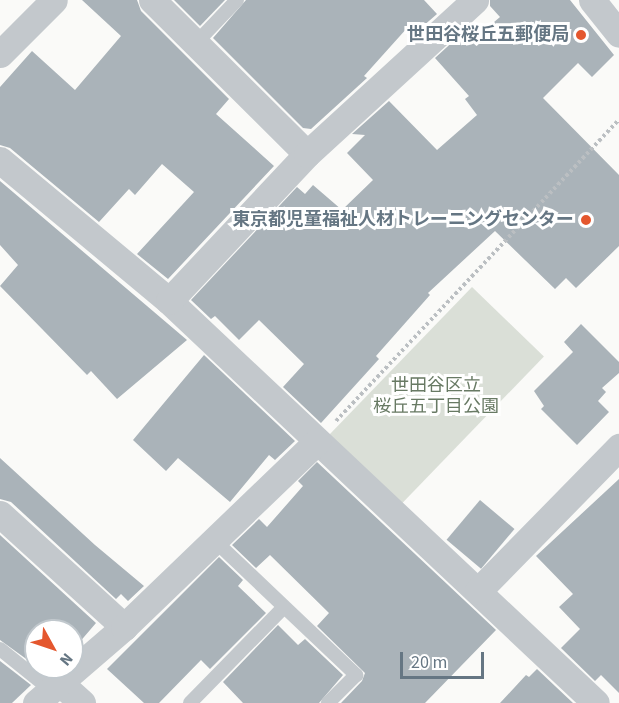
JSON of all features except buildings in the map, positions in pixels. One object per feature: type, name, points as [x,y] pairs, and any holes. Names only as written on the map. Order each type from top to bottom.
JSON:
[{"type":"street","points":[[0,54],[54,0]]},
{"type":"street","points":[[153,0],[307,154]]},
{"type":"street","points":[[169,301],[307,154],[475,0]]},
{"type":"street","points":[[598,2],[619,34]]},
{"type":"street","points":[[0,160],[169,301],[596,703]]},
{"type":"street","points":[[49,692],[124,627],[317,441]]},
{"type":"street","points":[[478,591],[619,447]]},
{"type":"street","points":[[0,514],[124,627]]},
{"type":"street","points":[[49,692],[82,703]]},
{"type":"lane","points":[[197,42],[237,0]]},
{"type":"lane","points":[[215,541],[356,675],[328,703]]},
{"type":"lane","points":[[190,703],[284,607]]},
{"type":"lane","points":[[0,649],[49,692]]},
{"type":"path","points":[[317,441],[619,120]]},
{"type":"green space","name":"世田谷区立 桜丘五丁目公園","points":[[472,287],[544,356],[398,508],[326,438]]},
{"type":"place","name":"世田谷桜丘五郵便局","points":[[581,35]]},
{"type":"place","name":"東京都児童福祉人材トレーニングセンター","points":[[586,220]]}]
